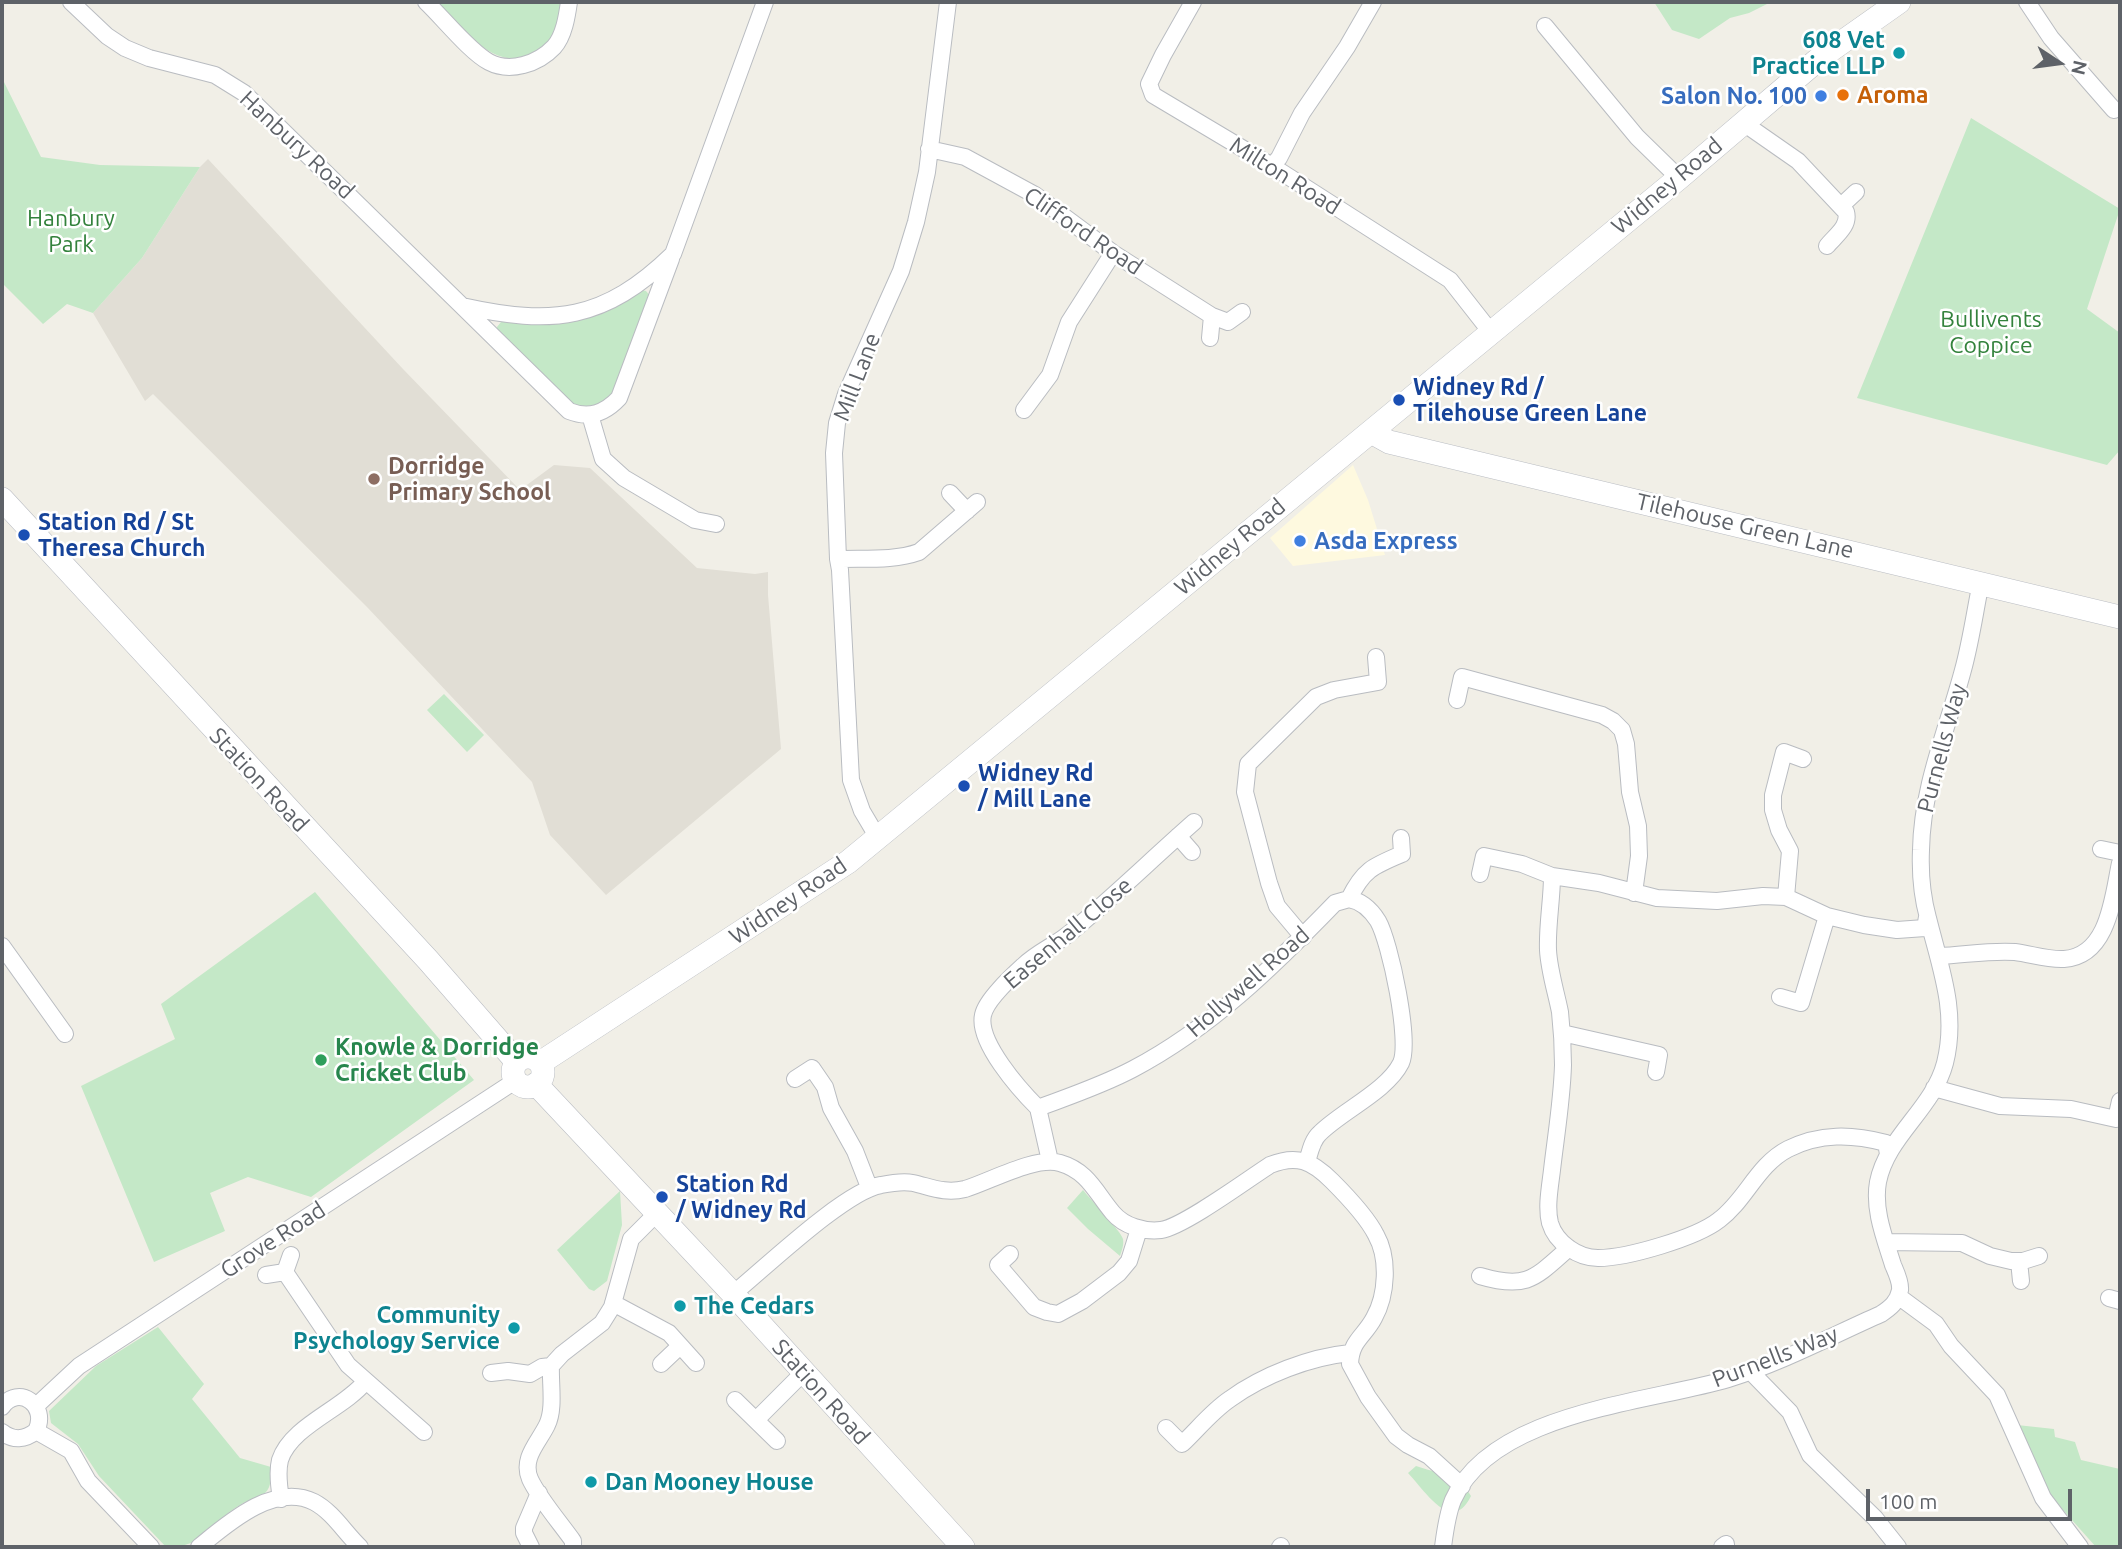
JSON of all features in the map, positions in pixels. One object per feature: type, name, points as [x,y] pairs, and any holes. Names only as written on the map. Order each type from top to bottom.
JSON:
[{"type":"street","name":"Hanbury Road","points":[[71,2],[107,36],[125,48],[149,58],[215,75],[244,93],[569,411],[590,415]]},
{"type":"street","points":[[426,2],[476,53],[491,63],[508,66],[525,65],[539,59],[555,46],[565,26],[569,2]]},
{"type":"street","points":[[716,524],[695,520],[624,478],[603,459],[590,415],[610,408],[620,398],[765,2]]},
{"type":"street","name":"Mill Lane","points":[[878,838],[862,811],[851,780],[834,453],[837,423],[846,394],[909,249],[927,172],[948,2]]},
{"type":"street","name":"Milton Road","points":[[1194,2],[1149,84],[1153,94],[1272,166],[1450,280],[1490,331]]},
{"type":"street","points":[[1272,166],[1373,2]]},
{"type":"street","name":"Widney Road","points":[[527,1072],[834,872],[878,838],[1490,331],[1679,178],[1821,57],[1899,2]]},
{"type":"street","points":[[2027,2],[2088,91],[2114,110]]},
{"type":"street","points":[[1545,26],[1637,137],[1679,178]]},
{"type":"street","points":[[1742,122],[1798,162],[1841,206],[1847,218],[1845,225],[1827,246]]},
{"type":"street","name":"Clifford Road","points":[[929,149],[965,157],[1035,195],[1113,253],[1212,316]]},
{"type":"street","points":[[1841,206],[1856,192]]},
{"type":"street","points":[[1024,410],[1050,375],[1069,323],[1113,253]]},
{"type":"street","points":[[462,306],[522,317],[569,316],[610,302],[653,274],[673,254]]},
{"type":"street","points":[[1210,338],[1212,316],[1228,322],[1242,312]]},
{"type":"street","name":"Tilehouse Green Lane","points":[[1371,432],[1389,442],[2120,617]]},
{"type":"street","points":[[838,559],[889,557],[919,552],[972,507],[950,493]]},
{"type":"street","name":"Station Road","points":[[2,499],[428,960],[527,1072],[963,1547]]},
{"type":"street","name":"Purnells Way","points":[[1443,1547],[1453,1500],[1462,1486],[1491,1454],[1523,1435],[1569,1417],[1616,1404],[1751,1372],[1881,1314],[1894,1304],[1900,1285],[1886,1242],[1877,1200],[1881,1170],[1888,1154],[1924,1108],[1945,1065],[1950,1034],[1945,975],[1927,917],[1920,851],[1931,774],[1964,669],[1981,582]]},
{"type":"street","points":[[1303,937],[1277,906],[1269,883],[1245,792],[1248,765],[1316,697],[1334,690],[1378,682],[1376,657]]},
{"type":"street","points":[[1457,700],[1461,677],[1602,715],[1622,730],[1626,744],[1630,792],[1638,827],[1639,856],[1634,892]]},
{"type":"street","points":[[1786,897],[1790,851],[1779,830],[1773,810],[1773,795],[1784,752],[1803,759]]},
{"type":"street","name":"Easenhall Close","points":[[1038,1108],[1002,1068],[983,1028],[982,1017],[986,1005],[1025,964],[1068,935],[1194,822]]},
{"type":"street","points":[[1178,836],[1192,852]]},
{"type":"street","name":"Hollywell Road","points":[[1038,1108],[1132,1070],[1201,1027],[1246,990],[1335,903],[1349,899],[1365,873],[1374,866],[1402,854],[1401,838]]},
{"type":"street","points":[[2101,849],[2120,853]]},
{"type":"street","points":[[1480,874],[1484,856],[1522,864],[1552,876],[1599,883],[1657,898],[1717,901],[1763,896],[1786,897],[1827,916],[1897,930],[1925,928],[1927,917]]},
{"type":"street","points":[[1939,956],[2014,952],[2064,959],[2079,955],[2097,941],[2106,924],[2120,863]]},
{"type":"street","points":[[1552,876],[1548,951],[1562,1033],[1560,1102],[1549,1197],[1550,1222],[1562,1244],[1590,1257],[1600,1258],[1650,1248],[1705,1229],[1737,1203],[1770,1162],[1786,1150],[1806,1141],[1858,1135],[1886,1143],[1888,1154]]},
{"type":"street","points":[[1307,1162],[1319,1134],[1362,1102],[1393,1074],[1404,1055],[1405,1038],[1386,942],[1378,921],[1368,908],[1349,899]]},
{"type":"street","points":[[1780,997],[1801,1003],[1827,916]]},
{"type":"street","points":[[2,946],[65,1034]]},
{"type":"street","points":[[1562,1033],[1658,1055],[1656,1072]]},
{"type":"street","points":[[795,1079],[812,1068],[825,1087],[831,1108],[855,1151],[869,1187]]},
{"type":"street","name":"Grove Road","points":[[36,1406],[79,1366],[527,1072]]},
{"type":"street","points":[[1934,1088],[2000,1106],[2071,1109],[2116,1119],[2120,1101]]},
{"type":"street","points":[[1038,1108],[1050,1161]]},
{"type":"street","points":[[733,1294],[820,1220],[869,1187],[912,1183],[941,1191],[961,1190],[1034,1163],[1050,1161],[1080,1171],[1091,1181],[1122,1222],[1139,1229],[1161,1230],[1173,1226],[1270,1165],[1282,1160],[1307,1162],[1317,1167],[1341,1191],[1376,1234],[1382,1252],[1385,1274],[1380,1305],[1374,1319],[1354,1343],[1350,1364],[1396,1436],[1429,1456],[1462,1486]]},
{"type":"street","points":[[491,1373],[508,1371],[530,1374],[542,1367],[551,1366],[562,1354],[602,1324],[613,1303],[631,1239],[657,1213]]},
{"type":"street","points":[[1010,1254],[998,1265],[1034,1307],[1058,1314],[1082,1301],[1119,1273],[1129,1261],[1139,1229]]},
{"type":"street","points":[[1886,1242],[1962,1243],[1990,1256],[2019,1261],[2039,1256]]},
{"type":"street","points":[[1488,1283],[1527,1281],[1543,1272],[1569,1248]]},
{"type":"street","points":[[285,1272],[291,1255]]},
{"type":"street","points":[[2019,1261],[2021,1281]]},
{"type":"street","points":[[266,1275],[285,1272]]},
{"type":"street","points":[[285,1272],[348,1365],[424,1432]]},
{"type":"street","points":[[1898,1296],[1936,1324],[1951,1346],[1997,1395],[2043,1498],[2080,1547]]},
{"type":"street","points":[[613,1303],[669,1334],[696,1363]]},
{"type":"street","points":[[661,1364],[680,1346]]},
{"type":"street","points":[[1166,1428],[1182,1444],[1228,1400],[1257,1383],[1327,1356],[1350,1353]]},
{"type":"street","points":[[551,1366],[550,1417],[536,1440],[527,1465],[530,1479],[573,1541],[573,1547]]},
{"type":"street","points":[[1751,1372],[1790,1412],[1810,1455],[1875,1518],[1898,1547]]},
{"type":"street","points":[[757,1420],[803,1373]]},
{"type":"street","points":[[281,1499],[281,1458],[293,1441],[315,1421],[356,1393],[365,1382]]},
{"type":"street","points":[[2,1405],[7,1400],[18,1397],[30,1400],[40,1416],[36,1431],[23,1438],[7,1437],[2,1432]]},
{"type":"street","points":[[735,1400],[777,1441]]},
{"type":"street","points":[[407,1416],[417,1402]]},
{"type":"street","points":[[36,1431],[71,1451],[88,1481],[151,1547]]},
{"type":"street","points":[[531,1547],[524,1528],[539,1493]]},
{"type":"street","points":[[199,1547],[234,1518],[262,1503],[297,1498],[313,1502],[338,1523],[354,1545]]},
{"type":"shaded area","name":"Dorridge Primary School","points":[[208,159],[403,369],[520,490],[554,465],[590,468],[697,568],[755,574],[768,572],[781,749],[606,895],[550,835],[532,782],[367,607],[153,394],[145,401],[93,313],[142,258],[200,167]]},
{"type":"shaded area","points":[[1353,465],[1368,500],[1385,555],[1293,566],[1270,538]]},
{"type":"green space","points":[[436,2],[563,2],[553,38],[547,45],[533,55],[514,59],[489,51],[477,43]]},
{"type":"green space","points":[[1654,2],[1771,2],[1749,13],[1730,18],[1699,39],[1672,30]]},
{"type":"green space","name":"Hanbury Park","points":[[3,80],[41,157],[100,165],[200,167],[142,258],[93,313],[67,304],[43,324],[2,283]]},
{"type":"green space","name":"Bullivents Coppice","points":[[1971,118],[2120,209],[2087,309],[2120,333],[2120,450],[2107,465],[1857,398]]},
{"type":"green space","points":[[641,290],[651,297],[618,393],[600,409],[572,407],[497,333],[501,322]]},
{"type":"green space","points":[[444,694],[484,735],[467,752],[427,710]]},
{"type":"green space","name":"Knowle & Dorridge Cricket Club","points":[[315,892],[474,1080],[311,1197],[248,1177],[210,1193],[225,1231],[154,1262],[81,1086],[175,1039],[161,1004]]},
{"type":"green space","points":[[1083,1190],[1121,1235],[1123,1243],[1120,1256],[1067,1208]]},
{"type":"green space","points":[[620,1191],[622,1225],[607,1281],[594,1291],[589,1289],[557,1250]]},
{"type":"green space","points":[[158,1327],[204,1384],[192,1399],[240,1458],[271,1467],[270,1484],[262,1495],[243,1503],[191,1543],[166,1547],[99,1476],[78,1444],[51,1423],[49,1411],[96,1366]]},
{"type":"green space","points":[[2017,1425],[2054,1429],[2055,1437],[2075,1442],[2081,1460],[2120,1469],[2120,1547],[2096,1547],[2047,1492]]},
{"type":"green space","points":[[1416,1466],[1447,1476],[1461,1484],[1471,1496],[1464,1507],[1456,1512],[1439,1506],[1408,1473]]},
{"type":"place","name":"608 Vet Practice LLP","points":[[1899,53]]},
{"type":"place","name":"Aroma","points":[[1843,95]]},
{"type":"place","name":"Salon No. 100","points":[[1821,96]]},
{"type":"place","name":"Widney Rd / Tilehouse Green Lane","points":[[1399,400]]},
{"type":"place","name":"Dorridge Primary School","points":[[374,479]]},
{"type":"place","name":"Station Rd / St Theresa Church","points":[[24,535]]},
{"type":"place","name":"Asda Express","points":[[1300,541]]},
{"type":"place","name":"Widney Rd / Mill Lane","points":[[964,786]]},
{"type":"place","name":"Knowle & Dorridge Cricket Club","points":[[321,1060]]},
{"type":"place","name":"Station Rd / Widney Rd","points":[[662,1197]]},
{"type":"place","name":"The Cedars","points":[[680,1306]]},
{"type":"place","name":"Community Psychology Service","points":[[514,1328]]},
{"type":"place","name":"Dan Mooney House","points":[[591,1482]]}]
